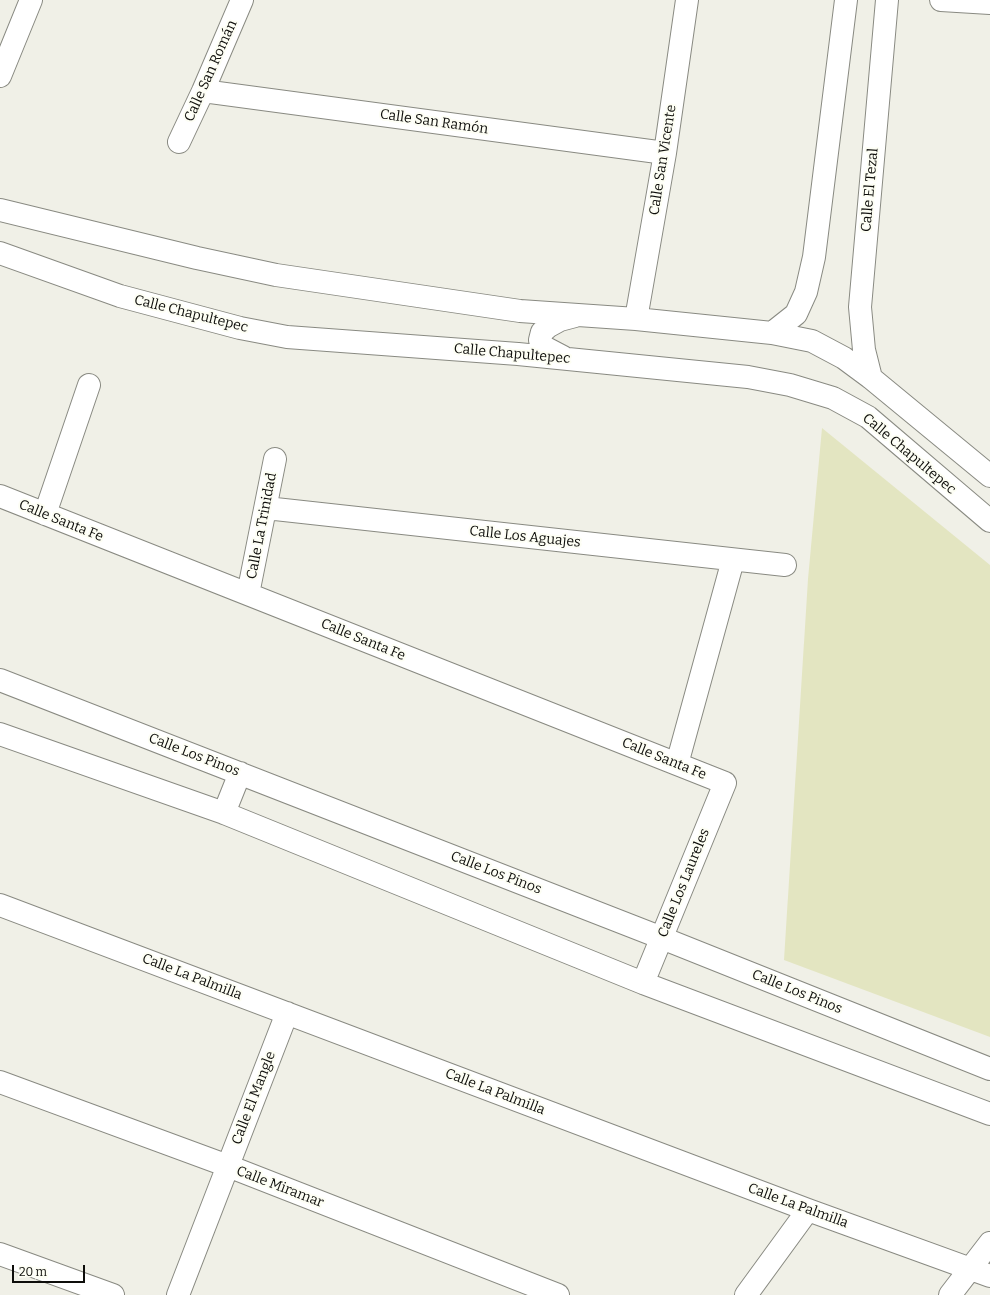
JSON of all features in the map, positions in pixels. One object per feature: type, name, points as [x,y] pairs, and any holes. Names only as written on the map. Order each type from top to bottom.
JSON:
[{"type":"street","points":[[0,76],[31,0]]},
{"type":"street","name":"Calle San Román","points":[[179,142],[203,91],[242,0]]},
{"type":"street","name":"Calle San Vicente","points":[[636,319],[665,153],[687,0]]},
{"type":"street","points":[[772,333],[796,314],[806,292],[814,257],[846,0]]},
{"type":"street","name":"Calle El Tezal","points":[[871,378],[864,350],[860,307],[887,0]]},
{"type":"street","points":[[941,0],[990,3]]},
{"type":"street","name":"Calle San Ramón","points":[[203,91],[665,153]]},
{"type":"street","points":[[0,210],[197,258],[276,275],[520,311],[636,319],[772,333],[812,340],[844,358],[871,378],[990,476]]},
{"type":"street","name":"Calle Chapultepec","points":[[0,253],[120,296],[240,328],[271,334],[518,354],[748,377],[790,385],[833,398],[868,417],[990,521]]},
{"type":"street","points":[[567,359],[542,346],[540,340],[542,332],[560,320],[580,315]]},
{"type":"street","points":[[45,514],[89,385]]},
{"type":"street","name":"Calle La Trinidad","points":[[248,594],[275,459]]},
{"type":"street","name":"Calle Santa Fe","points":[[0,496],[725,783]]},
{"type":"street","name":"Calle Los Aguajes","points":[[266,508],[785,565]]},
{"type":"street","points":[[677,764],[733,560]]},
{"type":"street","name":"Calle Los Pinos","points":[[0,680],[662,938],[990,1069]]},
{"type":"street","points":[[0,734],[224,813],[643,983],[990,1114]]},
{"type":"street","points":[[224,813],[240,773]]},
{"type":"street","name":"Calle Los Laureles","points":[[643,983],[725,783]]},
{"type":"street","name":"Calle La Palmilla","points":[[0,905],[808,1210],[980,1273]]},
{"type":"street","name":"Calle El Mangle","points":[[178,1295],[288,1013]]},
{"type":"street","name":"Calle Miramar","points":[[0,1082],[228,1166],[558,1295]]},
{"type":"street","points":[[746,1295],[808,1210]]},
{"type":"street","points":[[950,1295],[980,1273],[990,1243]]},
{"type":"street","points":[[0,1254],[113,1295]]},
{"type":"green space","points":[[822,428],[990,565],[990,1037],[784,960],[808,579]]}]
